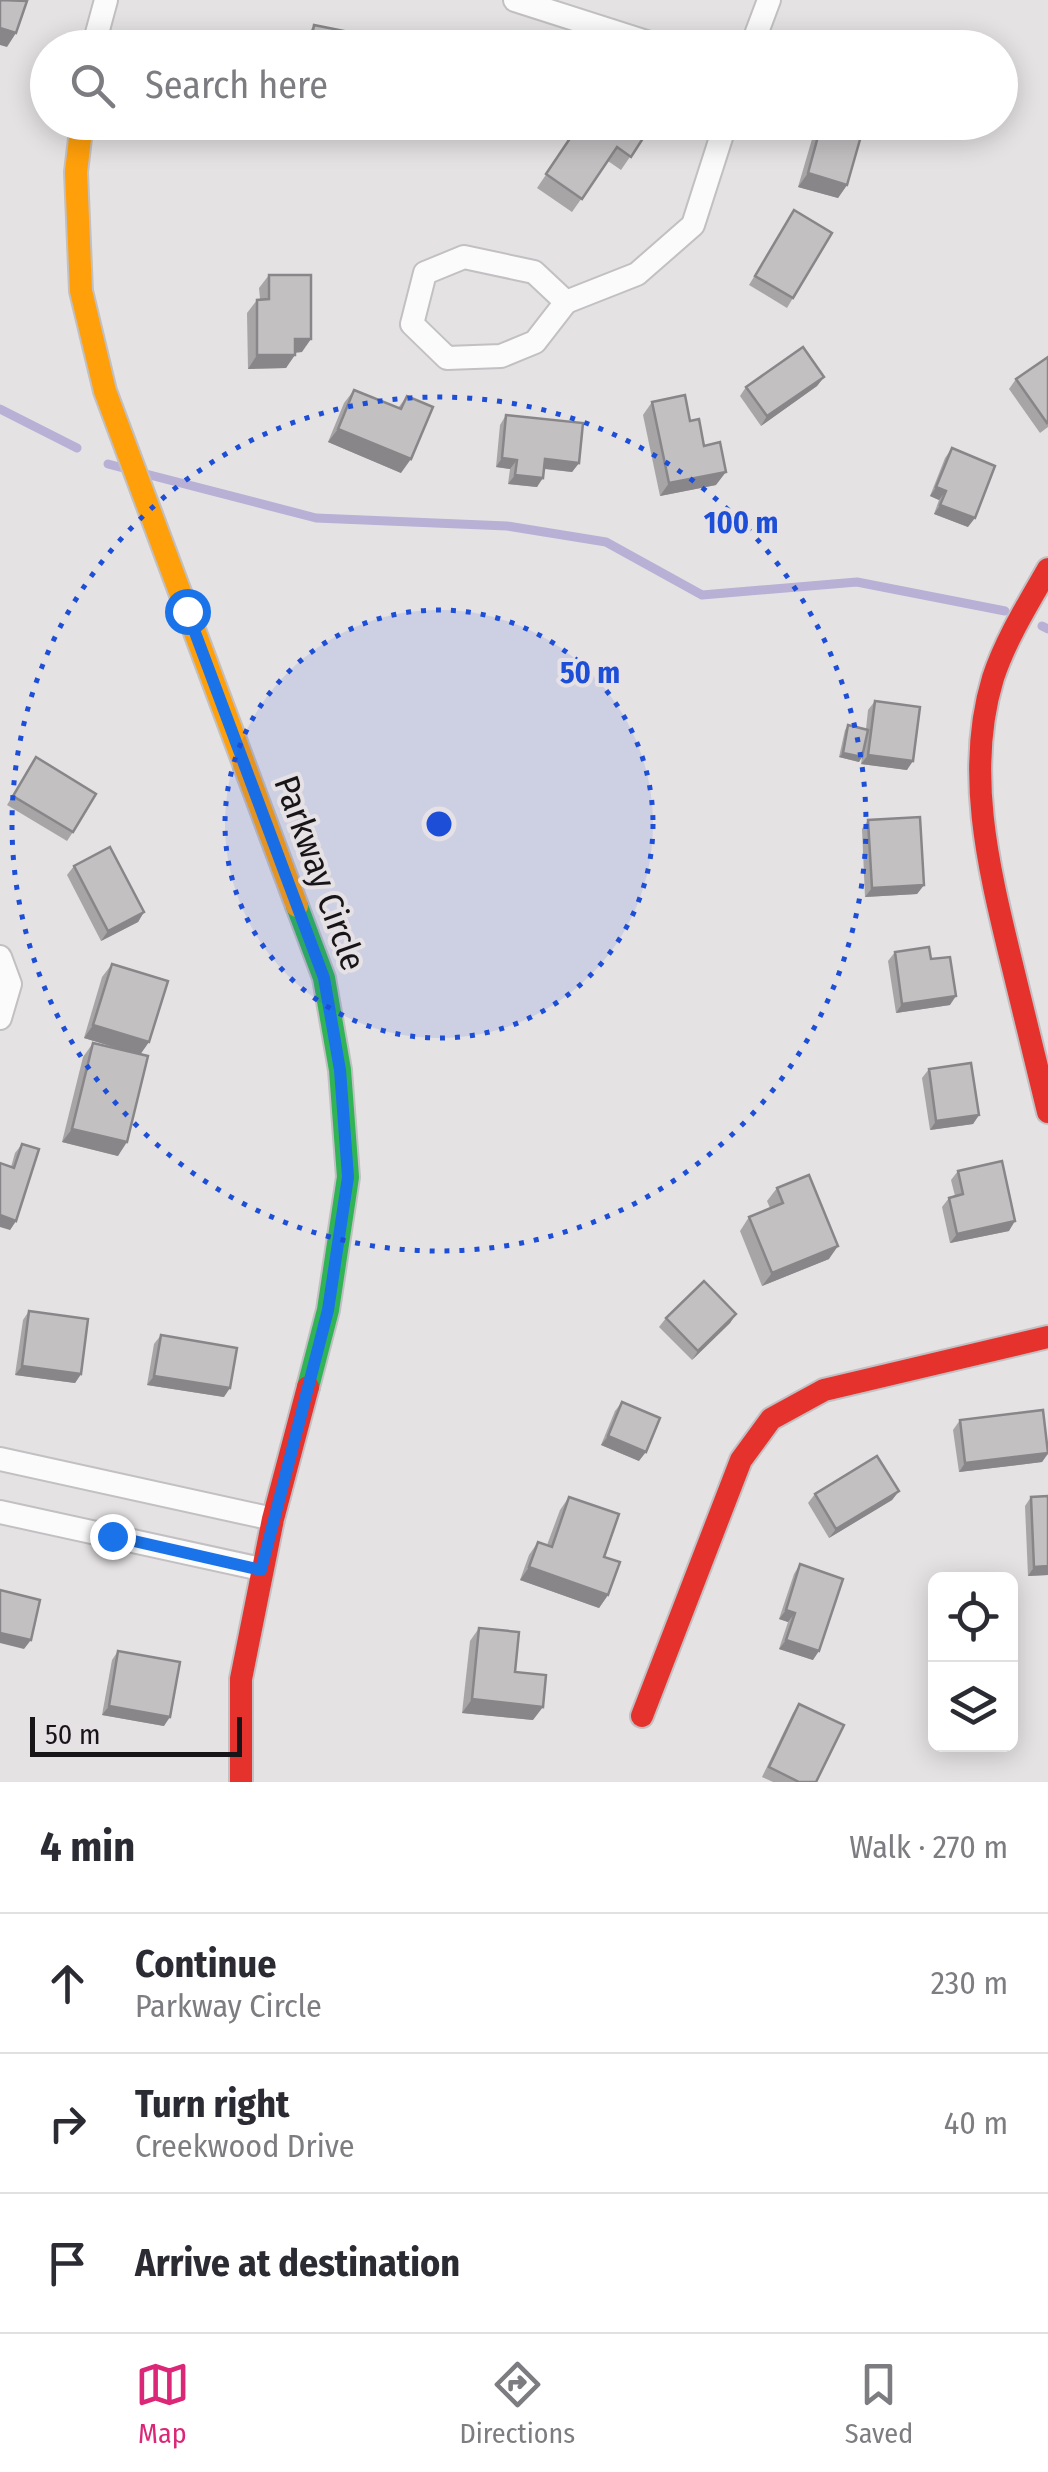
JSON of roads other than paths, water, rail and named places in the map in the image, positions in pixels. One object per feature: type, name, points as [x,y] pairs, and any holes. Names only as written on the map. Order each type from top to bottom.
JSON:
[{"type":"street","points":[[98,30],[106,0]]},
{"type":"street","points":[[514,0],[608,30]]},
{"type":"street","points":[[759,30],[770,0]]},
{"type":"street","name":"Parkway Circle","points":[[80,140],[76,172],[81,291],[105,391],[324,978],[340,1070],[348,1177],[328,1310],[273,1519],[240,1679],[241,1782]]},
{"type":"street","points":[[566,302],[534,272],[464,257],[426,274],[412,324],[448,358],[501,356],[535,342],[566,302],[637,274],[693,226],[720,140]]},
{"type":"street","points":[[1048,570],[1010,636],[993,679],[982,733],[980,808],[996,896],[1048,1112]]},
{"type":"street","points":[[0,958],[10,984],[0,1018]]},
{"type":"street","points":[[642,1716],[741,1460],[771,1419],[824,1390],[1048,1337]]},
{"type":"street","points":[[0,1459],[273,1519]]},
{"type":"street","points":[[0,1512],[261,1570]]},
{"type":"waterway","points":[[0,409],[77,448]]},
{"type":"waterway","points":[[108,464],[127,469]]},
{"type":"waterway","points":[[146,474],[316,518],[507,526],[606,542],[702,595],[857,582],[1005,611]]},
{"type":"waterway","points":[[1042,626],[1048,629]]}]
